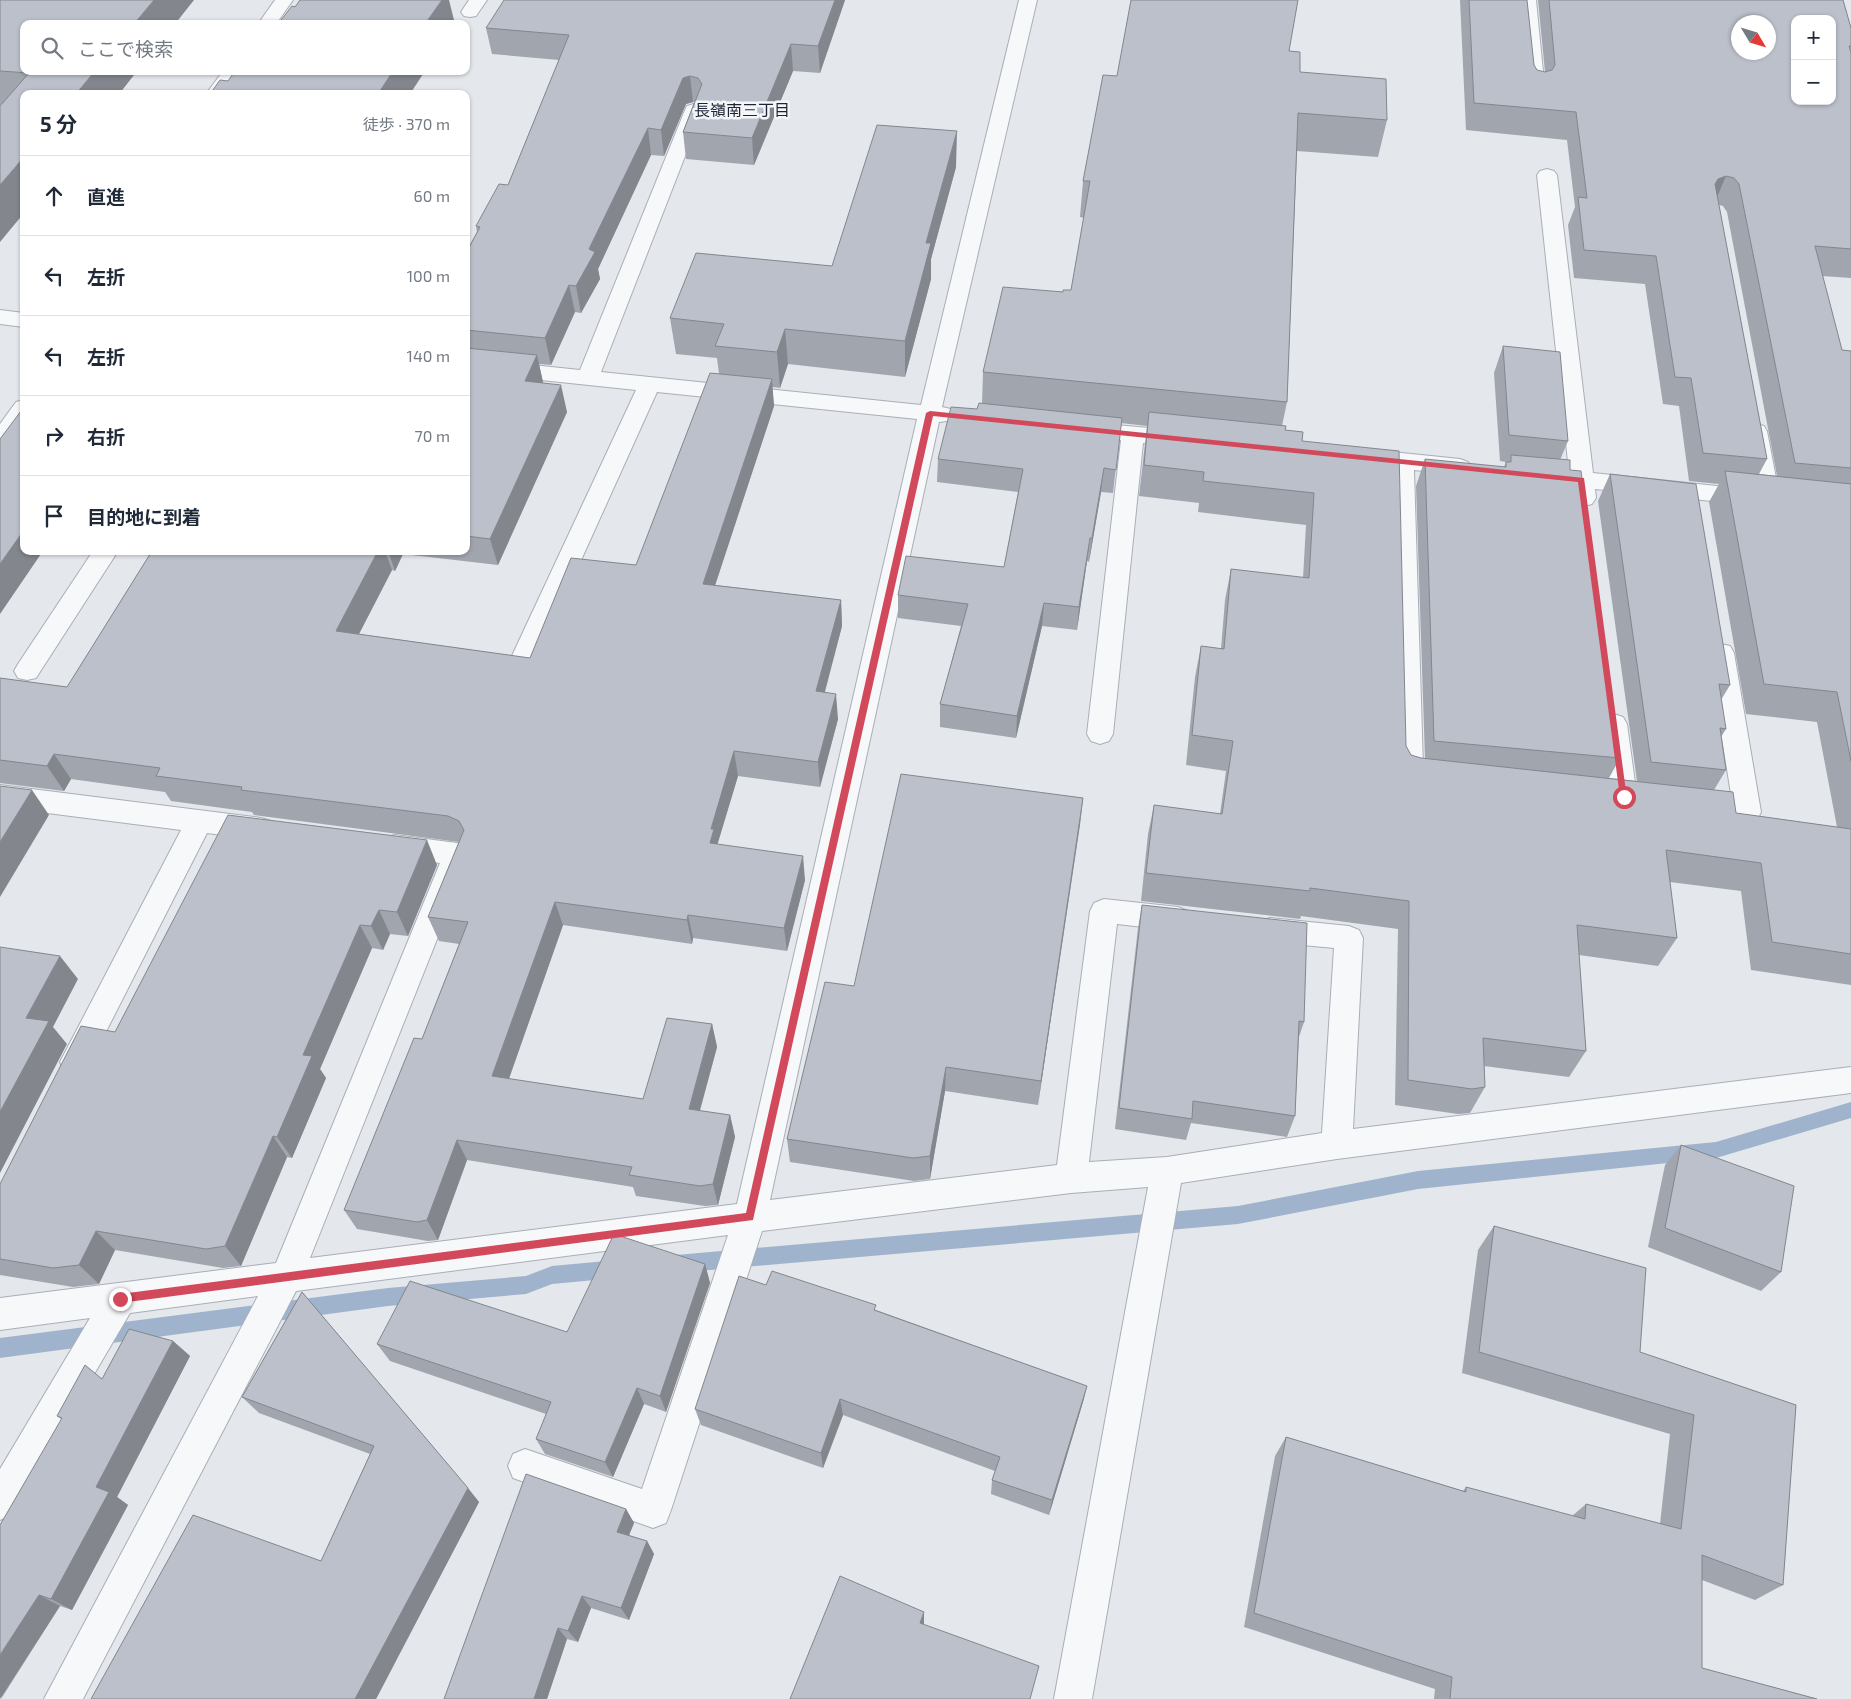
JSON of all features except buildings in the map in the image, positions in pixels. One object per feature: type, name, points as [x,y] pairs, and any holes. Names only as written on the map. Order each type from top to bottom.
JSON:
[{"type":"street","points":[[269,20],[284,0]]},
{"type":"street","points":[[525,1466],[653,1510],[750,1217],[930,413],[1028,0]]},
{"type":"street","points":[[1527,0],[1536,92]]},
{"type":"street","points":[[218,90],[229,75]]},
{"type":"street","points":[[588,378],[694,110]]},
{"type":"street","points":[[1547,175],[1587,518]]},
{"type":"street","points":[[0,317],[20,320]]},
{"type":"street","points":[[470,365],[968,417]]},
{"type":"street","points":[[523,660],[650,384]]},
{"type":"street","points":[[0,440],[20,412]]},
{"type":"street","points":[[1525,474],[1582,480],[1696,501],[1778,500],[1752,413]]},
{"type":"street","points":[[1065,427],[1200,441]]},
{"type":"street","points":[[1100,734],[1133,434]]},
{"type":"street","points":[[1345,455],[1478,469]]},
{"type":"street","points":[[1402,461],[1410,776],[1448,780]]},
{"type":"street","points":[[27,671],[103,555]]},
{"type":"street","points":[[1681,804],[1747,812],[1716,627]]},
{"type":"street","points":[[1611,701],[1624,797]]},
{"type":"street","points":[[0,796],[285,832]]},
{"type":"street","points":[[63,1085],[199,821]]},
{"type":"street","points":[[63,1699],[286,1277],[457,854],[371,843]]},
{"type":"street","points":[[1071,1178],[1104,911],[1202,922]]},
{"type":"street","points":[[1241,926],[1349,938],[1337,1145]]},
{"type":"street","points":[[0,1314],[750,1217],[1071,1178],[1167,1172],[1337,1145],[1851,1080]]},
{"type":"street","points":[[1073,1699],[1167,1172]]},
{"type":"street","points":[[0,1502],[120,1299]]},
{"type":"waterway","points":[[676,1264],[1238,1215],[1418,1180],[1716,1150],[1851,1110]]},
{"type":"waterway","points":[[0,1348],[388,1297],[526,1285],[552,1275],[617,1269]]},
{"type":"district","name":"長嶺南三丁目","points":[[742,110]]},
{"type":"route","points":[[120,1299],[750,1217],[930,413],[1582,480],[1624,797]]}]
